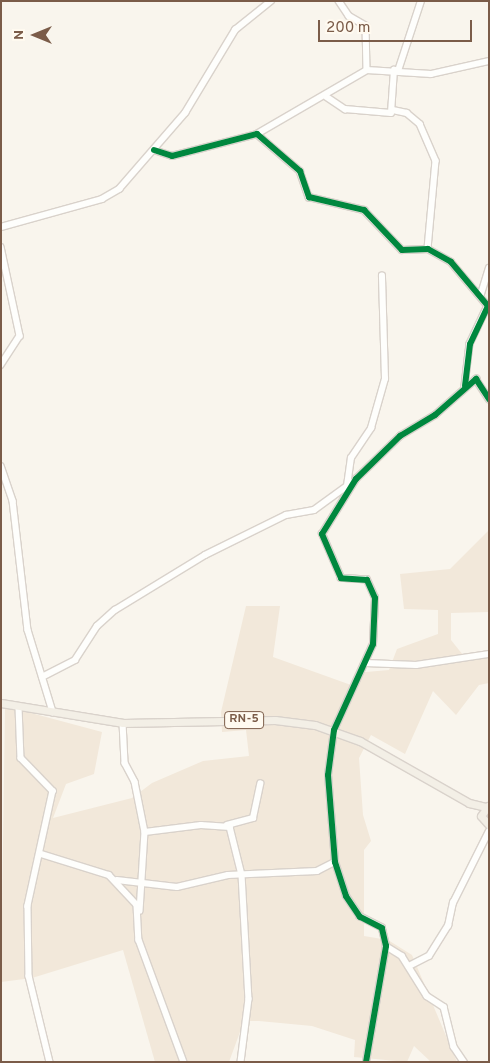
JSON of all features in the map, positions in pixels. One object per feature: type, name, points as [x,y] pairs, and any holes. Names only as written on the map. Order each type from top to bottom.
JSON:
[{"type":"main road","name":"RN-5","points":[[1,703],[123,723],[275,720],[334,730],[469,803],[488,807]]},
{"type":"main road","name":"RN-5","points":[[469,803],[482,819]]},
{"type":"main road","points":[[488,807],[482,819],[489,825]]},
{"type":"street","points":[[1,227],[109,196],[154,150],[204,87],[235,30],[271,1]]},
{"type":"street","points":[[339,1],[349,16],[366,26],[366,70]]},
{"type":"street","points":[[327,97],[345,109],[388,114],[392,110],[396,71],[421,1]]},
{"type":"street","points":[[154,150],[172,156],[202,144],[257,134],[327,97],[366,70],[431,74],[489,61]]},
{"type":"street","points":[[392,110],[407,113],[420,124],[436,161],[428,249]]},
{"type":"street","points":[[257,134],[300,171],[310,198],[364,210],[394,245],[408,252],[428,249],[451,262],[480,294],[488,306],[470,344],[465,386]]},
{"type":"street","points":[[1,247],[20,336],[1,365]]},
{"type":"street","points":[[480,294],[489,268]]},
{"type":"street","points":[[347,486],[351,458],[371,428],[385,379],[382,276]]},
{"type":"street","points":[[42,677],[75,660],[98,626],[115,610],[206,555],[286,515],[314,510],[356,479],[387,447],[434,415],[476,378],[489,398]]},
{"type":"street","points":[[1,466],[12,492],[28,630],[53,712]]},
{"type":"street","points":[[356,479],[322,534],[341,578],[367,580],[373,588],[374,633],[366,663],[334,730],[328,775],[335,862],[354,911],[382,928],[386,946],[366,1062]]},
{"type":"street","points":[[366,663],[416,665],[489,654]]},
{"type":"street","points":[[19,707],[21,758],[53,791],[41,854],[28,906],[29,976],[50,1062]]},
{"type":"street","points":[[123,723],[125,763],[134,782],[145,832],[138,940],[184,1062]]},
{"type":"street","points":[[145,832],[227,825],[253,818],[260,784]]},
{"type":"street","points":[[227,825],[242,875],[249,1000],[241,1062]]},
{"type":"street","points":[[409,966],[429,956],[448,926],[456,896],[489,831]]},
{"type":"street","points":[[41,854],[117,880],[177,887],[242,875],[317,871],[335,862]]},
{"type":"street","points":[[117,880],[140,913]]},
{"type":"street","points":[[386,946],[409,966],[422,990],[444,1007],[454,1047],[464,1062]]},
{"type":"shaded area","points":[[489,530],[489,612],[451,613],[451,640],[463,655],[489,653],[489,683],[479,685],[456,715],[433,691],[405,754],[371,735],[359,758],[363,815],[371,841],[364,850],[364,936],[388,940],[412,955],[457,1062],[431,1062],[414,1046],[407,1062],[354,1057],[355,1040],[312,1026],[244,1021],[229,1062],[155,1062],[123,950],[32,978],[1,982],[5,706],[102,732],[94,774],[66,784],[53,818],[132,798],[152,783],[203,761],[249,756],[246,730],[222,732],[221,712],[246,606],[280,606],[273,657],[351,685],[355,673],[389,670],[397,649],[438,634],[438,610],[404,609],[400,574],[450,569]]},
{"type":"cycle path","points":[[154,150],[172,156],[257,134],[300,171],[309,197],[364,210],[402,250],[428,249],[451,262],[488,306],[470,344],[465,386]]},
{"type":"cycle path","points":[[366,1062],[386,946],[382,928],[360,917],[346,896],[335,862],[328,775],[334,730],[373,644],[375,598],[367,580],[341,578],[322,534],[356,479],[400,436],[435,415],[476,379],[489,399]]}]
